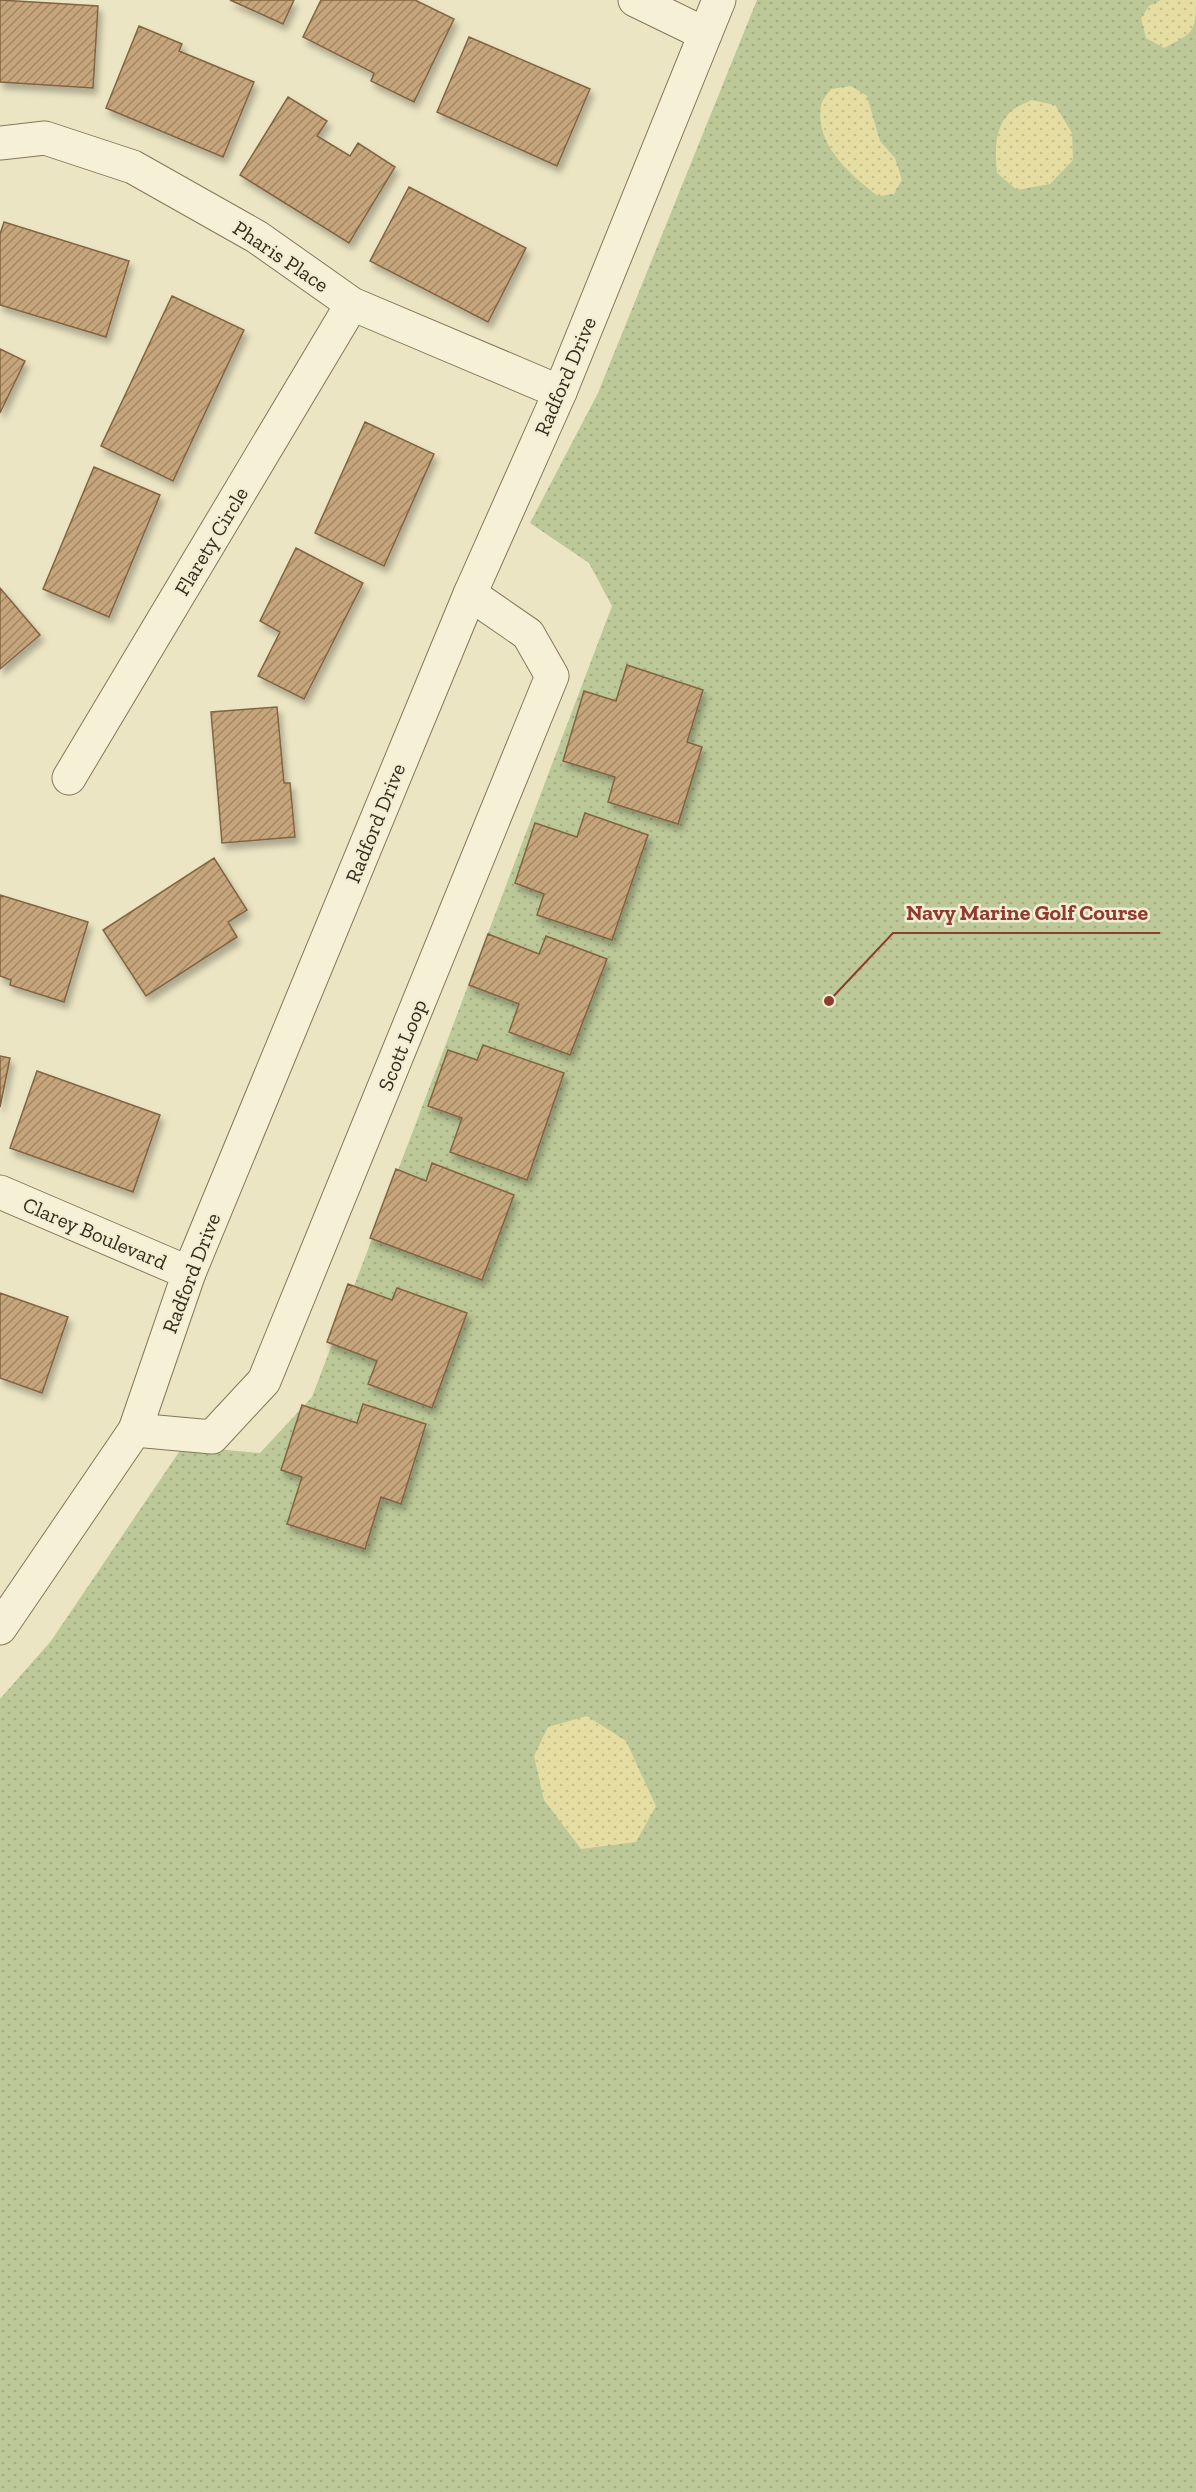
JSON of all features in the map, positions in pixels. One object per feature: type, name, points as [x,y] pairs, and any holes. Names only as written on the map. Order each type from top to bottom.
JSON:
[{"type":"street","points":[[635,0],[705,34]]},
{"type":"street","name":"Radford Drive","points":[[0,1628],[135,1430],[189,1273],[470,594],[560,392],[719,0]]},
{"type":"street","name":"Pharis Place","points":[[0,143],[45,138],[133,167],[257,237],[352,304],[560,392]]},
{"type":"street","name":"Flarety Circle","points":[[69,778],[352,304]]},
{"type":"street","name":"Scott Loop","points":[[135,1430],[212,1437],[264,1381],[552,676],[528,634],[470,594]]},
{"type":"street","name":"Clarey Boulevard","points":[[0,1192],[189,1273]]},
{"type":"green space","points":[[757,0],[1196,0],[1196,2492],[0,2492],[0,1699],[51,1641],[183,1446],[260,1453],[312,1397],[612,606],[589,563],[530,523],[598,393]]},
{"type":"sand","points":[[1161,0],[1196,0],[1194,26],[1191,31],[1164,48],[1146,38],[1141,18],[1149,6]]},
{"type":"sand","points":[[851,86],[867,96],[880,141],[895,158],[902,180],[894,194],[878,196],[856,178],[836,157],[823,133],[820,119],[824,99],[831,89]]},
{"type":"sand","points":[[1031,100],[1055,105],[1072,133],[1073,160],[1050,184],[1017,190],[997,173],[998,133],[1010,112]]},
{"type":"sand","points":[[587,1716],[626,1741],[656,1806],[636,1842],[581,1849],[544,1800],[534,1756],[548,1727]]},
{"type":"building","points":[[0,0],[98,6],[93,88],[0,82]]},
{"type":"building","points":[[230,0],[294,0],[283,24]]},
{"type":"building","points":[[321,0],[415,0],[454,19],[414,102],[371,81],[374,73],[303,37]]},
{"type":"building","points":[[139,26],[182,44],[179,51],[254,82],[223,157],[106,108]]},
{"type":"building","points":[[469,37],[590,89],[557,166],[437,112]]},
{"type":"building","points":[[288,97],[327,121],[317,136],[350,156],[358,143],[395,167],[349,243],[240,175]]},
{"type":"building","points":[[409,187],[526,248],[488,322],[370,261]]},
{"type":"building","points":[[4,222],[129,261],[106,337],[0,305],[0,234]]},
{"type":"building","points":[[172,296],[244,330],[173,481],[101,446]]},
{"type":"building","points":[[0,349],[25,361],[0,413]]},
{"type":"building","points":[[365,422],[434,454],[384,566],[315,533]]},
{"type":"building","points":[[94,467],[160,495],[109,617],[43,589]]},
{"type":"building","points":[[296,548],[363,583],[304,699],[258,676],[280,632],[260,621]]},
{"type":"building","points":[[0,588],[40,635],[0,669]]},
{"type":"building","points":[[627,665],[703,690],[687,742],[702,747],[678,824],[608,802],[615,777],[563,761],[584,691],[616,701]]},
{"type":"building","points":[[277,707],[284,783],[290,783],[295,837],[222,843],[211,712]]},
{"type":"building","points":[[585,813],[648,835],[612,940],[537,915],[544,894],[515,883],[535,823],[577,837]]},
{"type":"building","points":[[214,858],[247,910],[228,922],[237,937],[146,996],[103,930]]},
{"type":"building","points":[[0,895],[88,922],[64,1002],[10,985],[11,980],[0,976]]},
{"type":"building","points":[[488,934],[539,954],[546,936],[607,959],[570,1055],[509,1032],[519,1004],[469,985]]},
{"type":"building","points":[[483,1045],[564,1073],[527,1180],[450,1152],[462,1118],[428,1106],[448,1050],[477,1060]]},
{"type":"building","points":[[0,1056],[10,1058],[0,1107]]},
{"type":"building","points":[[37,1071],[160,1115],[133,1192],[10,1148]]},
{"type":"building","points":[[432,1163],[514,1195],[482,1280],[370,1238],[396,1169],[426,1181]]},
{"type":"building","points":[[348,1284],[392,1300],[397,1288],[467,1313],[432,1408],[368,1384],[377,1361],[327,1342]]},
{"type":"building","points":[[0,1293],[68,1317],[42,1393],[0,1378]]},
{"type":"building","points":[[363,1404],[426,1424],[401,1504],[381,1497],[365,1549],[287,1524],[302,1477],[281,1470],[302,1405],[357,1423]]},
{"type":"place","name":"Navy Marine Golf Course","points":[[829,1001]]}]
